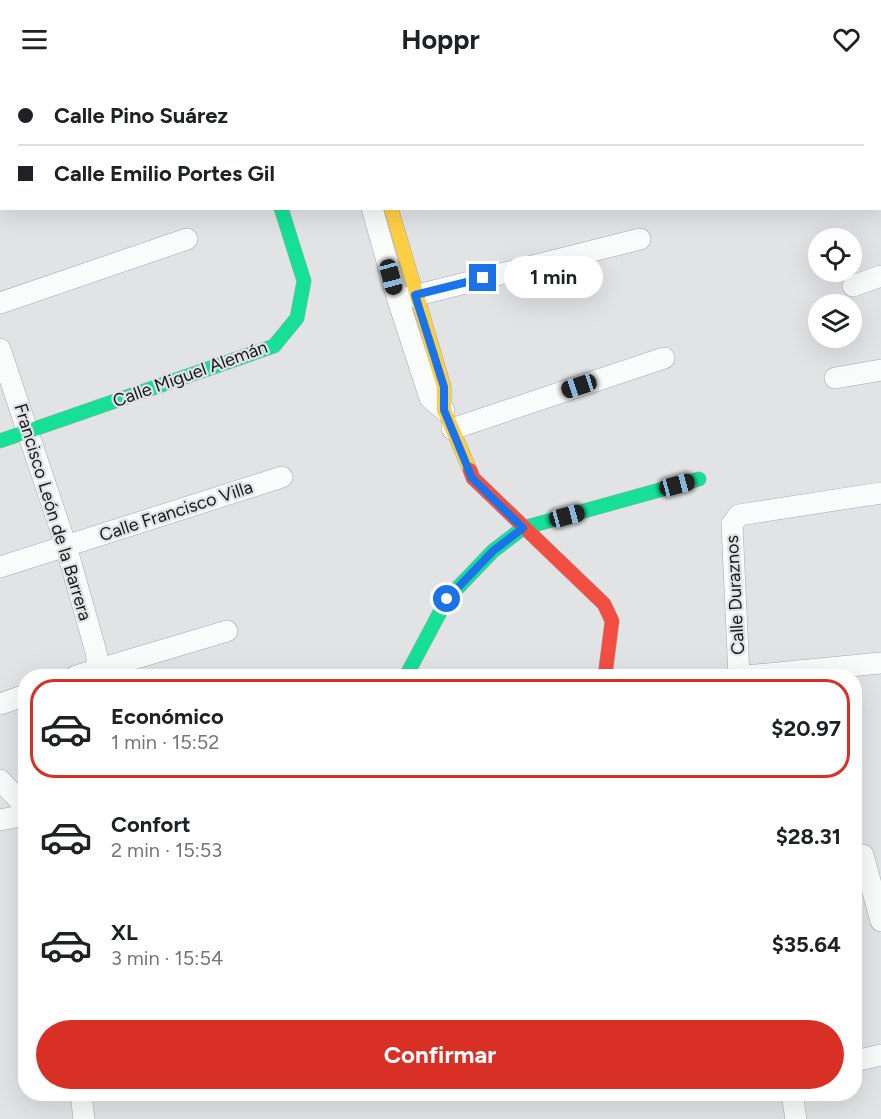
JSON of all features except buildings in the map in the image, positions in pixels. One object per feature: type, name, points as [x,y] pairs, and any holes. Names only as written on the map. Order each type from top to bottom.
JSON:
[{"type":"street","name":"Calle Miguel Alemán","points":[[15,436],[274,345],[297,318],[304,281],[282,210]]},
{"type":"street","points":[[373,210],[406,297]]},
{"type":"street","points":[[392,210],[406,297],[430,398],[448,419],[472,478],[604,603],[612,621],[606,669]]},
{"type":"street","points":[[0,303],[187,239]]},
{"type":"street","points":[[406,297],[640,239]]},
{"type":"street","points":[[853,286],[881,276]]},
{"type":"street","name":"Francisco León de la Barrera","points":[[0,350],[15,436]]},
{"type":"street","points":[[448,419],[664,358]]},
{"type":"street","points":[[835,378],[881,370]]},
{"type":"street","name":"Francisco León de la Barrera","points":[[0,392],[59,548],[89,669]]},
{"type":"street","name":"Calle Francisco Villa","points":[[0,567],[282,477]]},
{"type":"street","points":[[410,669],[447,599],[493,551],[523,528],[699,479]]},
{"type":"street","name":"Calle Duraznos","points":[[739,669],[732,524],[739,515],[881,493]]},
{"type":"street","points":[[106,669],[227,631]]},
{"type":"street","points":[[819,669],[881,663]]},
{"type":"street","points":[[0,704],[18,698]]},
{"type":"street","points":[[0,780],[18,799]]},
{"type":"street","points":[[0,820],[18,817]]},
{"type":"street","points":[[866,854],[881,921]]},
{"type":"street","points":[[862,1059],[881,1055]]},
{"type":"street","points":[[82,1101],[84,1119]]},
{"type":"street","points":[[793,1101],[796,1119]]},
{"type":"traffic: fast","points":[[0,441],[274,346],[297,318],[304,281],[282,210]]},
{"type":"traffic: fast","points":[[410,669],[447,599],[493,551],[523,528],[699,479]]},
{"type":"traffic: slow","points":[[392,210],[444,387],[444,410],[470,470]]},
{"type":"traffic: jam","points":[[470,470],[473,478],[604,604],[612,621],[606,669]]},
{"type":"route","points":[[447,599],[493,551],[523,528],[472,478],[444,410],[444,387],[415,295],[483,278]]}]
